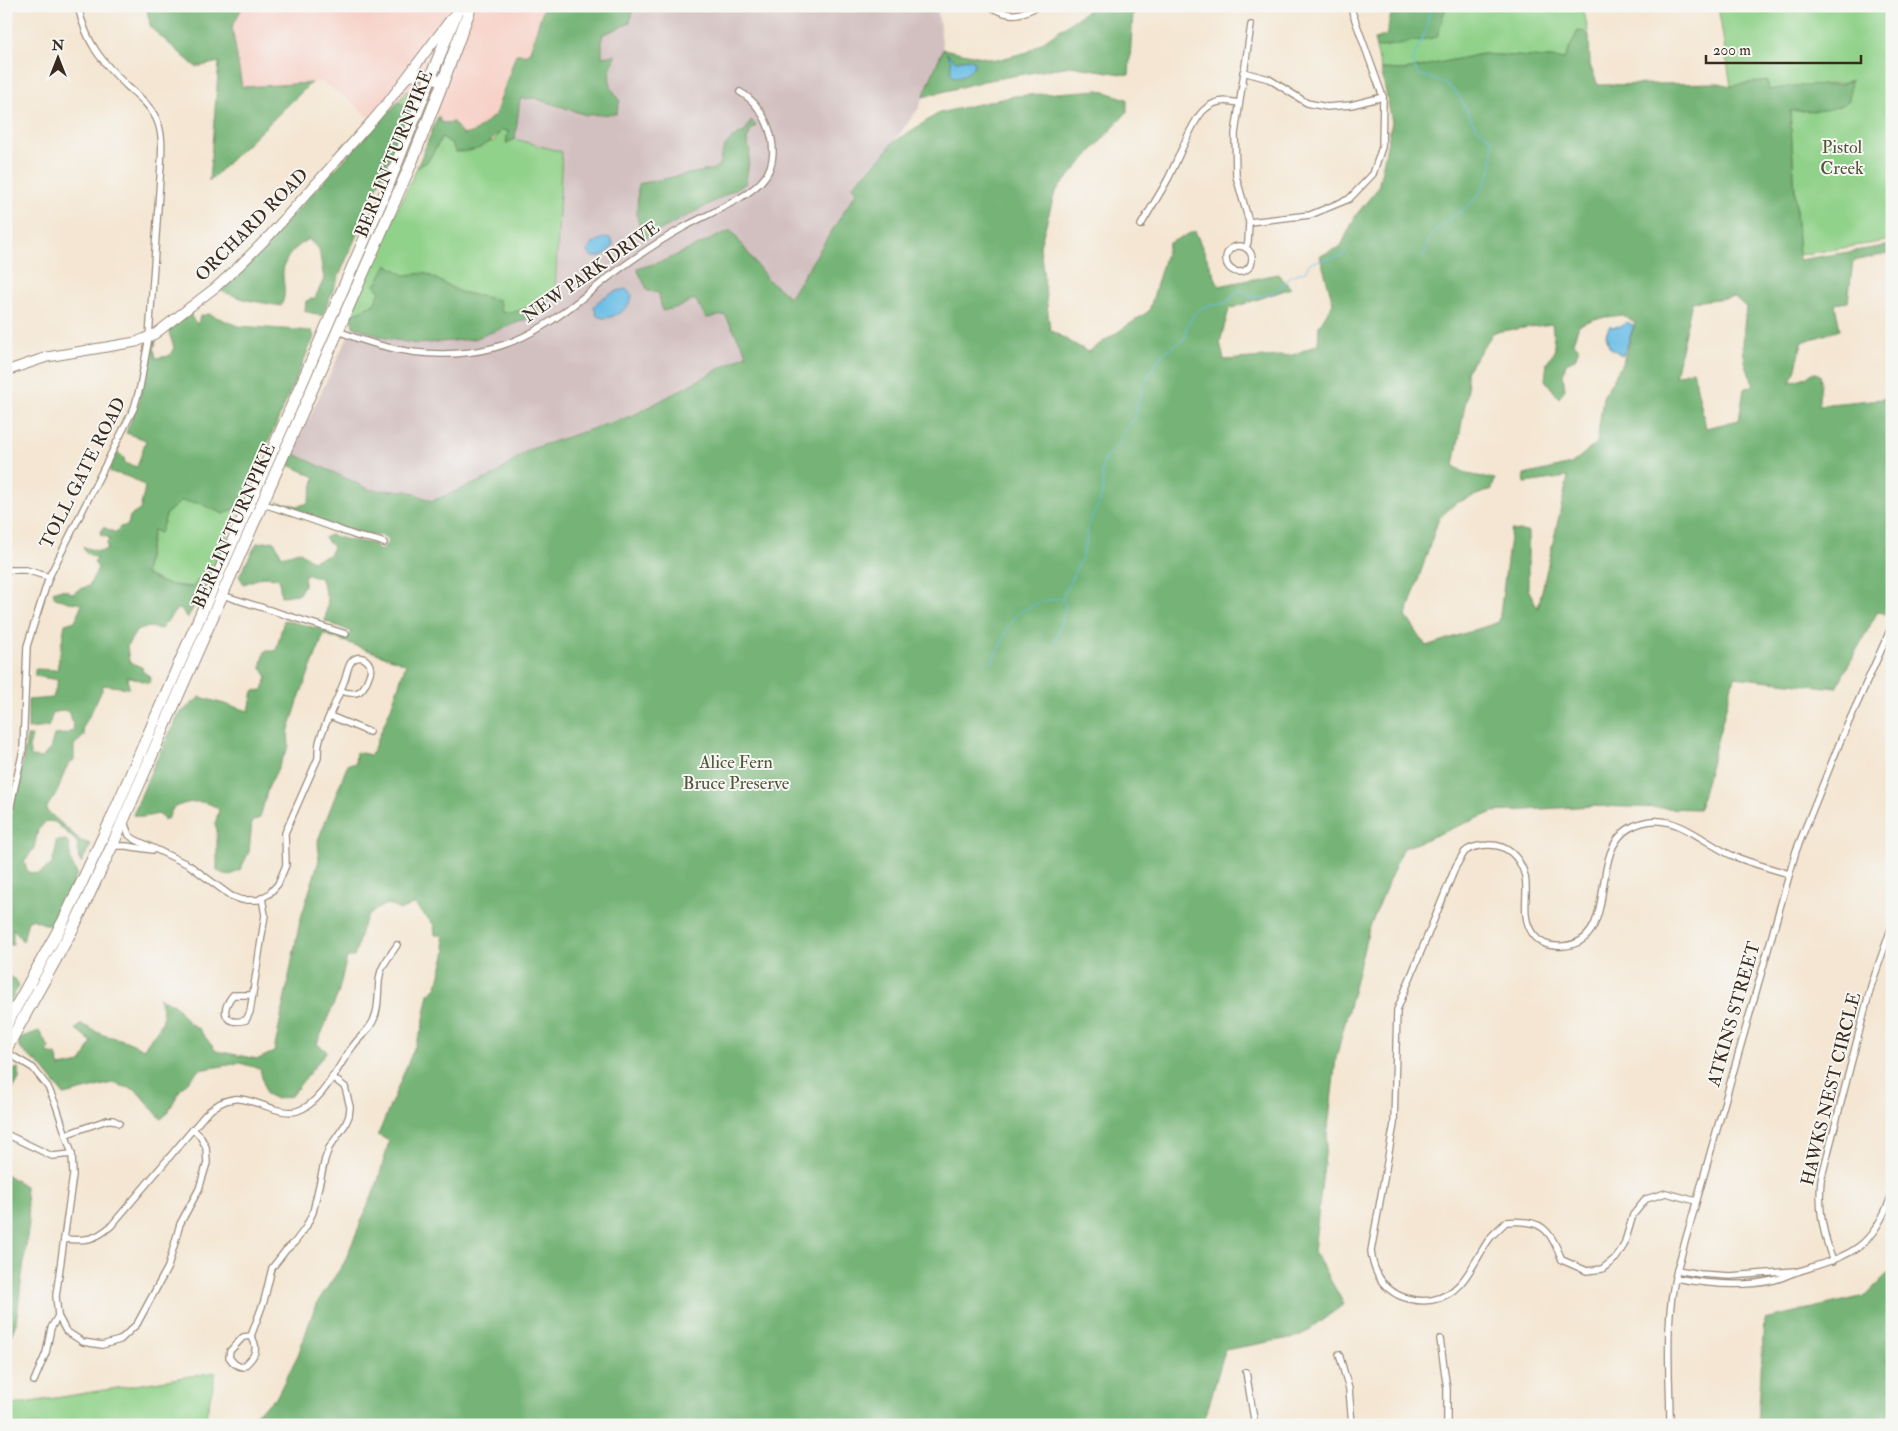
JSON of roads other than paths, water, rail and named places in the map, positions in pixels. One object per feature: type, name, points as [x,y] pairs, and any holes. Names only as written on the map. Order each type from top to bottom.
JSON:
[{"type":"highway","name":"BERLIN TURNPIKE","points":[[6,1025],[42,962],[80,887],[399,161],[458,6]]},
{"type":"highway","name":"BERLIN TURNPIKE","points":[[6,1050],[74,926],[124,821],[410,166],[471,6]]},
{"type":"street","name":"TOLL GATE ROAD","points":[[6,828],[23,750],[27,646],[49,577],[134,408],[149,338],[161,164],[161,135],[156,117],[150,108],[99,57],[82,25],[78,6]]},
{"type":"street","name":"ORCHARD ROAD","points":[[6,371],[47,357],[136,342],[149,338],[216,287],[240,266],[388,102],[440,35],[458,6]]},
{"type":"street","points":[[989,6],[1002,14],[1022,14],[1038,6]]},
{"type":"street","points":[[1249,222],[1310,216],[1349,200],[1373,174],[1382,146],[1383,97],[1350,6]]},
{"type":"street","points":[[1246,248],[1249,222],[1236,176],[1235,134],[1251,25]]},
{"type":"street","points":[[1243,72],[1269,79],[1307,103],[1327,106],[1351,105],[1383,97]]},
{"type":"street","points":[[404,82],[412,74],[417,74],[443,82]]},
{"type":"street","name":"NEW PARK DRIVE","points":[[327,326],[358,340],[397,351],[437,355],[457,354],[495,347],[521,338],[546,324],[646,250],[750,191],[765,178],[773,161],[772,136],[750,98],[740,92]]},
{"type":"street","points":[[1141,225],[1168,180],[1196,121],[1203,111],[1213,104],[1225,100],[1239,102]]},
{"type":"street","points":[[1237,246],[1246,248],[1251,255],[1252,263],[1250,267],[1243,272],[1230,270],[1225,262],[1226,253],[1237,246]]},
{"type":"street","points":[[263,504],[313,519],[362,538],[378,540],[384,543]]},
{"type":"street","points":[[6,570],[26,570],[49,577]]},
{"type":"street","points":[[211,590],[346,634]]},
{"type":"street","name":"ATKINS STREET","points":[[1670,1425],[1669,1319],[1675,1278],[1696,1201],[1789,874],[1804,830],[1842,737],[1892,626]]},
{"type":"street","points":[[124,821],[129,835],[155,850],[188,865],[231,896],[242,900],[258,900],[269,894],[278,884],[286,865],[285,833],[318,758],[320,738],[341,691],[350,663],[355,659],[362,658],[367,660],[371,664],[371,670],[364,687],[359,693],[352,695],[341,691]]},
{"type":"street","points":[[330,716],[369,732]]},
{"type":"street","points":[[1696,1201],[1666,1193],[1646,1198],[1633,1215],[1624,1244],[1616,1258],[1602,1269],[1587,1271],[1562,1260],[1551,1235],[1539,1226],[1526,1220],[1506,1222],[1491,1237],[1467,1276],[1455,1290],[1438,1299],[1419,1301],[1410,1300],[1394,1292],[1378,1275],[1372,1260],[1371,1251],[1394,1124],[1397,1010],[1456,866],[1466,851],[1486,844],[1502,845],[1517,856],[1525,876],[1525,912],[1528,927],[1538,942],[1555,947],[1571,946],[1586,939],[1595,924],[1609,859],[1616,841],[1626,830],[1642,823],[1660,820],[1679,824],[1720,849],[1741,859],[1789,874]]},
{"type":"street","points":[[112,846],[155,850]]},
{"type":"street","points":[[252,995],[239,994],[233,996],[226,1003],[225,1012],[227,1017],[233,1021],[246,1020],[250,1012],[266,915],[262,898]]},
{"type":"street","name":"HAWKS NEST CIRCLE","points":[[1832,1261],[1822,1223],[1821,1180],[1871,986],[1892,926]]},
{"type":"street","points":[[64,1239],[85,1241],[100,1235],[111,1226],[216,1104],[233,1098],[247,1100],[282,1111],[296,1111],[311,1103],[374,1020],[378,1007],[381,969],[397,945]]},
{"type":"street","points":[[6,1050],[33,1068],[48,1086],[67,1134],[72,1154],[73,1175],[56,1296],[58,1316],[66,1331],[83,1342],[102,1345],[120,1340],[137,1324],[168,1267],[180,1224],[199,1189],[207,1163],[206,1147],[200,1136],[193,1129]]},
{"type":"street","points":[[251,1336],[264,1301],[272,1268],[306,1227],[317,1199],[325,1159],[330,1148],[346,1125],[349,1116],[350,1107],[346,1087],[332,1077]]},
{"type":"street","points":[[67,1134],[106,1120],[113,1120],[119,1123]]},
{"type":"street","points":[[6,1134],[52,1156],[72,1154]]},
{"type":"street","points":[[1675,1278],[1714,1284],[1747,1284],[1777,1280],[1797,1271],[1832,1261],[1852,1253],[1874,1232],[1884,1215],[1892,1194]]},
{"type":"street","points":[[1677,1270],[1730,1276],[1797,1271]]},
{"type":"street","points":[[34,1381],[46,1353],[51,1328],[58,1316]]},
{"type":"street","points":[[251,1336],[255,1342],[256,1353],[243,1367],[237,1366],[229,1357],[230,1351],[243,1337],[251,1336]]},
{"type":"street","points":[[1440,1339],[1448,1390],[1447,1425]]},
{"type":"street","points":[[1339,1354],[1349,1388],[1352,1425]]},
{"type":"street","points":[[1246,1372],[1254,1425]]},
{"type":"water","points":[[946,53],[956,61],[972,59],[975,64],[966,74],[953,77],[951,73],[951,60]]},
{"type":"water","points":[[606,237],[610,238],[613,243],[611,249],[602,255],[592,257],[588,252],[591,246]]},
{"type":"water","points":[[626,289],[632,295],[624,310],[607,318],[597,316],[594,307],[599,301],[617,291]]},
{"type":"water","points":[[1626,322],[1634,325],[1623,356],[1609,347],[1606,334],[1609,327],[1622,326]]},
{"type":"waterway","points":[[1423,258],[1428,241],[1434,232],[1465,208],[1479,194],[1488,177],[1493,158],[1492,139],[1476,127],[1456,92],[1442,82],[1418,74],[1412,61],[1427,28],[1430,6]]},
{"type":"waterway","points":[[1055,641],[1066,606],[1062,598],[1082,557],[1088,525],[1100,502],[1103,489],[1102,470],[1106,457],[1120,444],[1124,431],[1134,420],[1142,389],[1162,354],[1185,338],[1187,327],[1194,314],[1203,307],[1226,303],[1239,290],[1245,292],[1250,297],[1267,295],[1282,286],[1290,276],[1304,272],[1311,262],[1342,256],[1346,251]]},
{"type":"waterway","points":[[991,663],[1003,640],[1008,625],[1018,613],[1042,601],[1061,598]]},
{"type":"park label","name":"Pistol Creek","points":[[1842,157]]},
{"type":"park label","name":"Alice Fern Bruce Preserve","points":[[736,772]]}]
